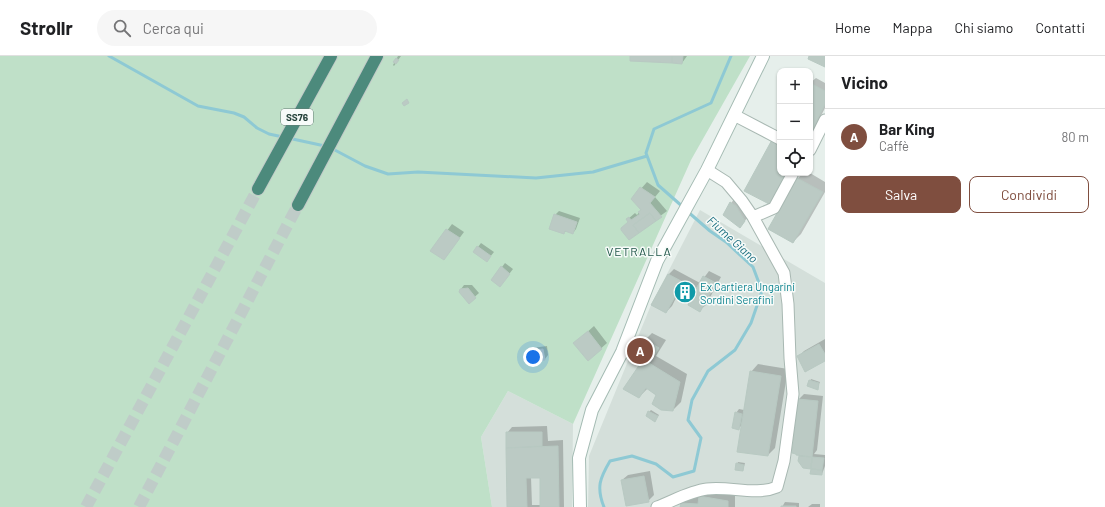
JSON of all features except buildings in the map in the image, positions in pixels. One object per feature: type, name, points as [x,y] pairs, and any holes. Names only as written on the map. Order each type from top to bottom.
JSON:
[{"type":"highway","points":[[298,205],[377,56]]},
{"type":"highway","name":"SS76","points":[[258,189],[330,58]]},
{"type":"main road","points":[[580,507],[579,458],[592,410],[622,352],[657,261],[707,170],[763,56]]},
{"type":"street","points":[[734,115],[777,137]]},
{"type":"street","points":[[813,144],[825,120]]},
{"type":"street","points":[[657,507],[705,489],[728,488],[767,492],[777,488],[784,461],[793,394],[788,304],[784,273],[754,217],[726,182],[707,170]]},
{"type":"street","points":[[754,217],[774,208],[791,176]]},
{"type":"shaded area","points":[[700,210],[825,283],[825,507],[588,507],[589,456],[651,305]]},
{"type":"shaded area","points":[[508,391],[573,424],[572,507],[492,507],[481,437]]},
{"type":"green space","points":[[0,56],[750,56],[691,160],[573,424],[508,391],[481,437],[492,507],[0,507]]},
{"type":"waterway","points":[[109,56],[198,106],[234,113],[244,117],[257,128],[269,134],[283,137]]},
{"type":"waterway","name":"Fiume Giano","points":[[683,207],[658,185],[646,153],[654,129],[711,103],[731,56]]},
{"type":"waterway","points":[[288,138],[325,146]]},
{"type":"waterway","points":[[331,148],[365,166],[388,174],[418,172],[536,178],[593,172],[647,156]]},
{"type":"waterway","name":"Fiume Giano","points":[[604,507],[600,494],[600,483],[610,461],[632,456],[656,464],[673,477],[694,471],[701,438],[688,420],[692,400],[708,371],[735,350],[751,323],[762,291],[753,267],[726,242],[710,231],[687,211]]},
{"type":"tunnel","points":[[86,507],[258,189]]},
{"type":"tunnel","points":[[139,507],[298,205]]},
{"type":"place","name":"Ex Cartiera Ungarini Sordini Serafini","points":[[685,292]]},
{"type":"place","name":"Bar King","points":[[640,351]]},
{"type":"district","name":"VETRALLA","points":[[639,251]]}]
